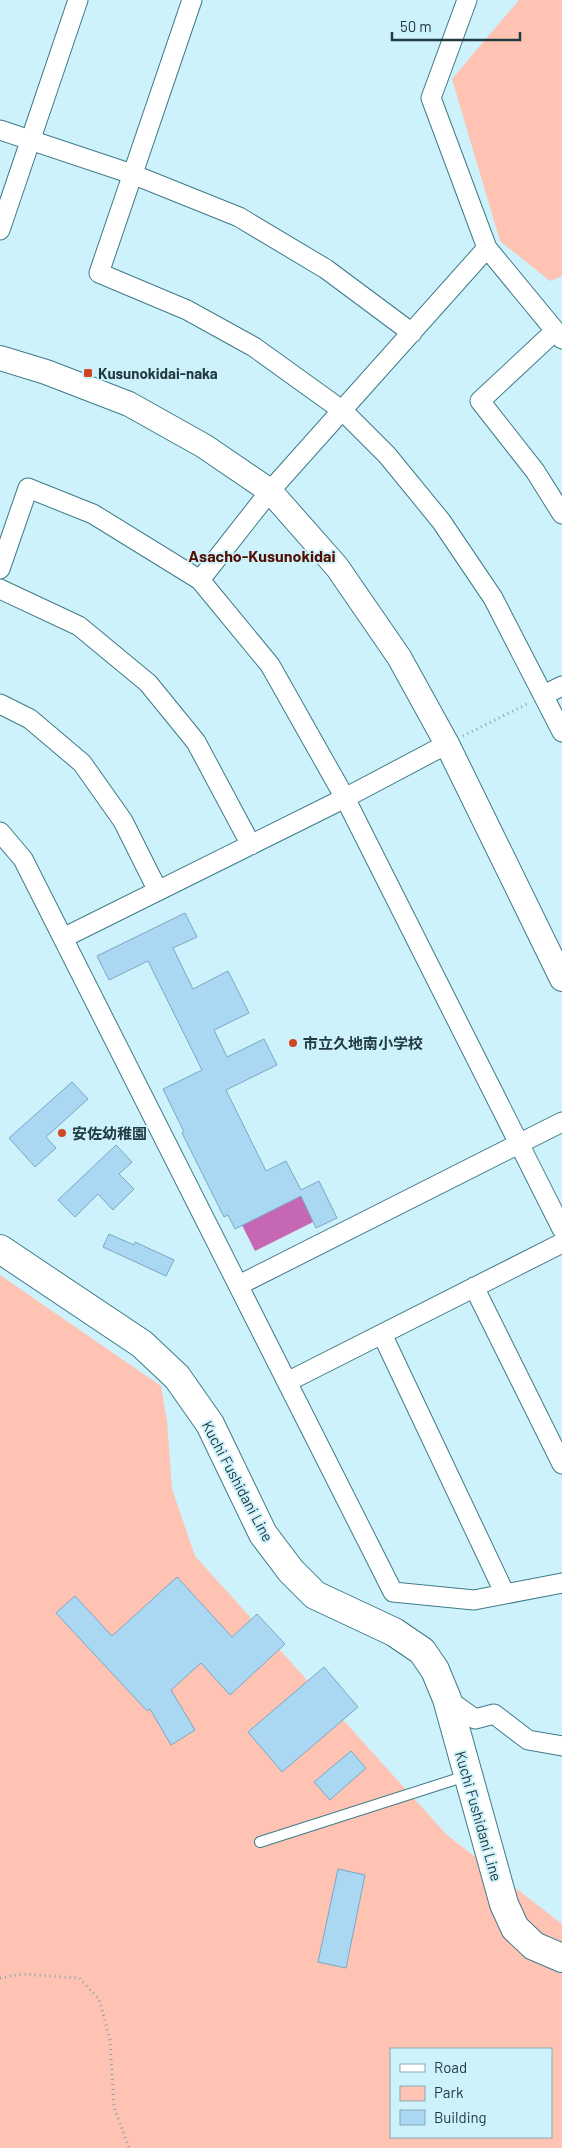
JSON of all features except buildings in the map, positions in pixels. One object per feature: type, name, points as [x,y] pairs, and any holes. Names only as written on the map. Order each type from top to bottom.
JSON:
[{"type":"main road","name":"Kuchi Fushidani Line","points":[[0,1249],[142,1344],[177,1377],[210,1424],[263,1534],[291,1571],[315,1594],[394,1632],[422,1651],[434,1670],[447,1699],[504,1904],[515,1928],[534,1946],[562,1958]]},
{"type":"street","points":[[0,230],[78,0]]},
{"type":"street","points":[[192,0],[99,273],[187,310],[254,347],[343,411],[387,455],[441,521],[493,598],[539,698],[562,732]]},
{"type":"street","points":[[467,0],[431,98],[488,248],[558,335],[480,401],[535,471],[562,514]]},
{"type":"street","points":[[0,130],[132,174],[239,217],[326,269],[412,333]]},
{"type":"street","points":[[200,580],[270,491],[488,248]]},
{"type":"street","points":[[0,358],[46,372],[130,404],[204,446],[270,491],[337,567],[398,657],[452,742],[562,979]]},
{"type":"street","points":[[0,569],[28,488],[93,514],[200,580],[270,665],[344,798],[562,1230]]},
{"type":"street","points":[[0,589],[79,626],[148,682],[196,742],[251,845]]},
{"type":"street","points":[[539,698],[562,686]]},
{"type":"street","points":[[0,704],[30,719],[82,764],[123,821],[158,891]]},
{"type":"street","points":[[63,938],[251,845],[452,742]]},
{"type":"street","points":[[0,832],[23,859],[393,1592],[474,1600],[562,1583]]},
{"type":"street","points":[[239,1285],[562,1122]]},
{"type":"street","points":[[287,1382],[562,1243]]},
{"type":"street","points":[[474,1287],[562,1464]]},
{"type":"street","points":[[382,1334],[505,1594]]},
{"type":"street","points":[[447,1699],[476,1718],[494,1714],[528,1740],[562,1746]]},
{"type":"lane","points":[[260,1842],[467,1775]]},
{"type":"path","points":[[452,742],[539,698]]},
{"type":"path","points":[[0,1978],[22,1974],[79,1978],[99,2000],[110,2040],[114,2107],[129,2148]]},
{"type":"green space","points":[[519,0],[562,0],[562,276],[550,281],[500,241],[452,79]]},
{"type":"green space","points":[[0,1275],[161,1386],[167,1421],[172,1489],[195,1556],[447,1835],[562,1924],[562,2148],[0,2148]]},
{"type":"shaded area","points":[[301,1196],[313,1222],[255,1251],[242,1225]]},
{"type":"place","name":"Kusunokidai-naka","points":[[88,373]]},
{"type":"place","name":"市立久地南小学校","points":[[293,1043]]},
{"type":"place","name":"安佐幼稚園","points":[[62,1133]]},
{"type":"district","name":"Asacho-Kusunokidai","points":[[262,555]]}]
